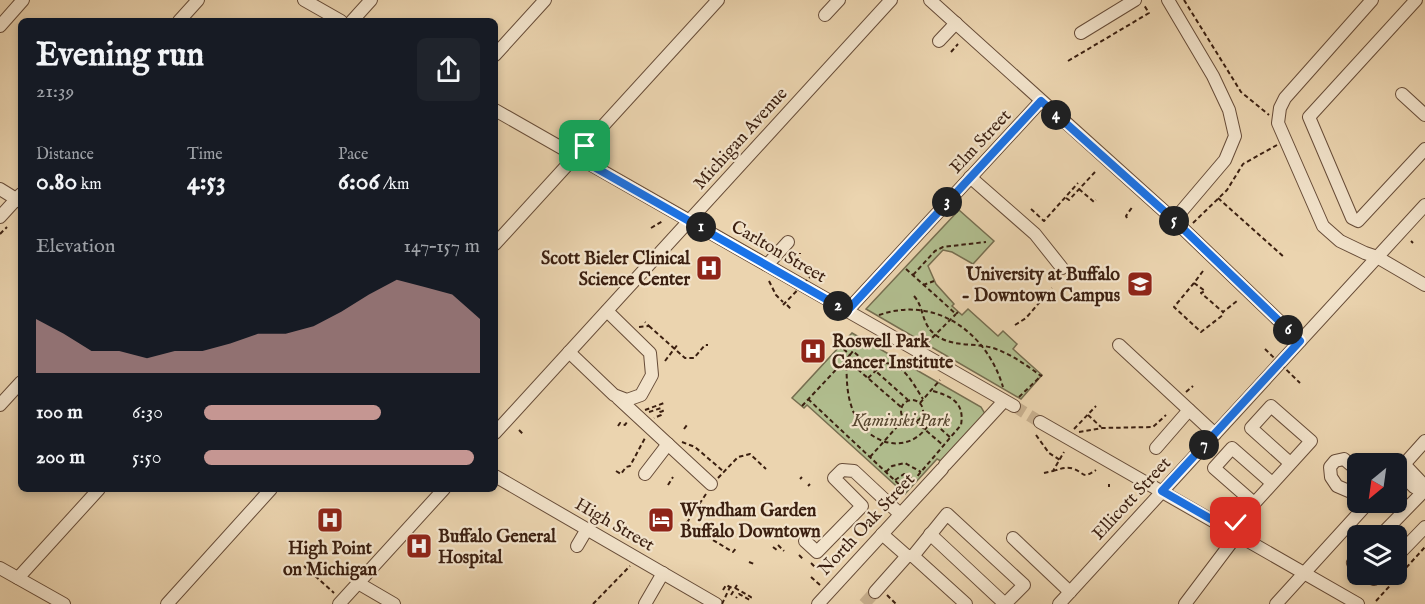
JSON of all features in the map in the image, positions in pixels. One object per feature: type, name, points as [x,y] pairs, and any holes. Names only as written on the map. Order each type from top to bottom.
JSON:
[{"type":"street","points":[[0,26],[23,0]]},
{"type":"street","points":[[182,18],[198,0]]},
{"type":"street","points":[[304,0],[336,18]]},
{"type":"street","points":[[355,18],[371,0]]},
{"type":"street","points":[[498,52],[545,0]]},
{"type":"street","points":[[498,241],[718,0]]},
{"type":"street","points":[[825,15],[839,0]]},
{"type":"street","name":"Michigan Avenue","points":[[498,430],[891,0]]},
{"type":"street","points":[[930,0],[1174,220],[1300,341]]},
{"type":"street","points":[[1168,0],[1213,76],[1230,110],[1235,136],[1225,160],[1174,220]]},
{"type":"street","points":[[1372,0],[1285,98],[1280,108],[1278,123],[1323,226],[1340,241],[1377,257],[1425,285]]},
{"type":"street","points":[[1416,0],[1309,117],[1352,218],[1358,222],[1425,149]]},
{"type":"street","points":[[1081,33],[1139,1]]},
{"type":"street","points":[[939,41],[956,23]]},
{"type":"street","points":[[1402,94],[1425,115]]},
{"type":"street","name":"Elm Street","points":[[847,311],[1041,101]]},
{"type":"street","name":"Carlton Street","points":[[498,112],[847,311],[1012,401]]},
{"type":"street","points":[[970,177],[1035,234],[1062,268]]},
{"type":"street","points":[[0,189],[18,197]]},
{"type":"street","points":[[0,217],[18,200]]},
{"type":"street","name":"Ellicott Street","points":[[1059,604],[1425,205]]},
{"type":"street","points":[[767,265],[788,242]]},
{"type":"street","points":[[607,311],[650,353],[652,375],[641,395],[627,400],[614,395]]},
{"type":"street","points":[[1119,345],[1215,434]]},
{"type":"street","points":[[569,352],[668,444],[710,488]]},
{"type":"street","points":[[0,405],[18,385]]},
{"type":"street","name":"North Oak Street","points":[[818,604],[943,467],[1012,401]]},
{"type":"street","points":[[1185,604],[1254,503],[1311,441],[1271,406],[1251,428],[1290,463]]},
{"type":"street","points":[[1156,448],[1189,410]]},
{"type":"street","points":[[1040,422],[1358,604]]},
{"type":"street","points":[[1407,461],[1425,441]]},
{"type":"street","points":[[645,474],[668,444]]},
{"type":"street","points":[[1254,503],[1214,468],[1232,448],[1272,483]]},
{"type":"street","points":[[1347,462],[1344,459],[1335,461],[1330,467],[1330,477],[1337,486],[1347,490]]},
{"type":"street","points":[[806,541],[817,552],[862,506],[834,478],[842,470],[855,471],[900,514]]},
{"type":"street","name":"High Street","points":[[498,478],[717,604]]},
{"type":"street","points":[[1391,525],[1424,492],[1414,488],[1407,478]]},
{"type":"street","points":[[18,578],[96,492]]},
{"type":"street","points":[[167,604],[268,492]]},
{"type":"street","points":[[337,598],[358,584],[441,492]]},
{"type":"street","points":[[1276,604],[1359,513]]},
{"type":"street","points":[[881,593],[910,556],[947,514],[1024,585],[1005,604],[930,534]]},
{"type":"street","points":[[1407,546],[1425,527]]},
{"type":"street","points":[[577,546],[587,529]]},
{"type":"street","points":[[882,534],[966,604]]},
{"type":"street","points":[[1013,538],[1070,592]]},
{"type":"street","points":[[0,568],[64,604]]},
{"type":"street","points":[[645,604],[663,573]]},
{"type":"street","points":[[358,584],[394,604]]},
{"type":"path","points":[[1184,0],[1241,92],[1278,123]]},
{"type":"path","points":[[1068,61],[1149,13],[1139,1]]},
{"type":"path","points":[[951,52],[958,44]]},
{"type":"path","points":[[1191,225],[1227,190],[1243,164],[1285,141]]},
{"type":"path","points":[[1031,209],[1044,221],[1069,200],[1095,172]]},
{"type":"path","points":[[1069,200],[1078,183]]},
{"type":"path","points":[[1079,189],[1094,202],[1096,200]]},
{"type":"path","points":[[1218,198],[1285,258]]},
{"type":"path","points":[[1127,218],[1133,206]]},
{"type":"path","points":[[651,228],[663,221]]},
{"type":"path","points":[[913,275],[935,250],[986,242]]},
{"type":"path","points":[[799,268],[800,253]]},
{"type":"path","points":[[906,269],[957,313],[927,343]]},
{"type":"path","points":[[1174,307],[1203,271]]},
{"type":"path","points":[[784,304],[815,272]]},
{"type":"path","points":[[769,281],[776,295],[791,309]]},
{"type":"path","points":[[923,285],[934,281]]},
{"type":"path","points":[[1194,283],[1205,291],[1201,293],[1226,311]]},
{"type":"path","points":[[1015,326],[1026,318],[1052,288]]},
{"type":"path","points":[[914,296],[918,301],[925,324],[945,341],[996,349],[1042,376],[1012,401]]},
{"type":"path","points":[[1170,303],[1201,332],[1237,301]]},
{"type":"path","points":[[873,313],[878,315],[896,311],[921,311],[950,319],[975,337],[983,347],[1003,387]]},
{"type":"path","points":[[632,320],[639,327],[649,326]]},
{"type":"path","points":[[645,322],[685,358],[694,357],[705,345],[708,345]]},
{"type":"path","points":[[665,361],[678,344]]},
{"type":"path","points":[[838,344],[849,355]]},
{"type":"path","points":[[1265,349],[1300,383]]},
{"type":"path","points":[[802,406],[853,351],[908,400],[920,403]]},
{"type":"path","points":[[846,359],[901,407]]},
{"type":"path","points":[[846,359],[851,407],[865,430],[884,442],[904,443],[918,436],[931,421]]},
{"type":"path","points":[[868,378],[884,363],[894,363],[902,369],[924,399]]},
{"type":"path","points":[[920,403],[940,380]]},
{"type":"path","points":[[1187,391],[1192,386]]},
{"type":"path","points":[[808,399],[904,491],[961,425],[963,415],[955,400],[930,390]]},
{"type":"path","points":[[904,419],[901,407],[908,400]]},
{"type":"path","points":[[660,412],[663,411],[661,408],[646,412],[645,410],[664,403]]},
{"type":"path","points":[[920,403],[923,414],[951,438]]},
{"type":"path","points":[[1074,429],[1096,406]]},
{"type":"path","points":[[915,421],[923,414]]},
{"type":"path","points":[[1088,415],[1101,428]]},
{"type":"path","points":[[1079,432],[1101,428],[1153,427],[1166,415]]},
{"type":"path","points":[[870,457],[904,419]]},
{"type":"path","points":[[904,419],[915,421],[944,446]]},
{"type":"path","points":[[618,426],[621,423],[625,425]]},
{"type":"path","points":[[684,429],[687,425]]},
{"type":"path","points":[[519,430],[524,435]]},
{"type":"path","points":[[616,471],[621,474],[626,467],[630,466],[648,434]]},
{"type":"path","points":[[1036,435],[1049,453],[1060,460]]},
{"type":"path","points":[[1053,471],[1064,452]]},
{"type":"path","points":[[706,456],[709,453]]},
{"type":"path","points":[[737,547],[733,552],[686,524],[710,488],[738,457],[750,454],[766,469]]},
{"type":"path","points":[[886,472],[892,466],[905,463],[921,472]]},
{"type":"path","points":[[1044,472],[1071,468],[1087,476],[1096,470]]},
{"type":"path","points":[[894,480],[904,474],[915,480]]},
{"type":"path","points":[[668,485],[673,477]]},
{"type":"path","points":[[652,513],[654,509]]},
{"type":"path","points":[[686,537],[692,527]]},
{"type":"path","points":[[778,545],[784,551]]},
{"type":"path","points":[[773,547],[778,551]]},
{"type":"path","points":[[1376,601],[1425,547]]},
{"type":"path","points":[[799,555],[803,560]]},
{"type":"path","points":[[749,562],[754,564]]},
{"type":"path","points":[[811,563],[815,567]]},
{"type":"path","points":[[304,566],[337,598]]},
{"type":"path","points":[[593,604],[630,566]]},
{"type":"path","points":[[811,578],[820,585]]},
{"type":"path","points":[[723,590],[726,585],[751,597],[750,600],[739,594],[736,598]]},
{"type":"path","points":[[722,604],[730,587]]},
{"type":"path","points":[[731,595],[735,588]]},
{"type":"path","points":[[881,593],[896,604]]},
{"type":"green space","name":"Kaminski Park","points":[[959,210],[994,241],[973,264],[952,252],[943,250],[928,266],[936,284],[954,304],[952,306],[962,315],[968,309],[998,336],[1003,331],[1017,344],[1013,349],[1042,375],[1021,399],[866,309]]},
{"type":"green space","name":"Kaminski Park","points":[[852,333],[981,407],[985,414],[941,461],[937,459],[905,494],[807,405],[804,408],[792,398]]},
{"type":"tunnel","points":[[1014,406],[1040,422]]},
{"type":"tunnel","points":[[864,604],[875,592]]},
{"type":"place","name":"Scott Bieler Clinical Science Center","points":[[709,268]]},
{"type":"place","name":"University at Buffalo - Downtown Campus","points":[[1140,284]]},
{"type":"place","name":"Roswell Park Cancer Institute","points":[[813,351]]},
{"type":"place","name":"High Point on Michigan","points":[[330,520]]},
{"type":"place","name":"Wyndham Garden Buffalo Downtown","points":[[661,520]]},
{"type":"place","name":"Buffalo General Hospital","points":[[419,546]]},
{"type":"route","points":[[585,146],[575,156],[847,311],[1041,101],[1174,220],[1300,341],[1162,491],[1230,530],[1236,523]]}]
